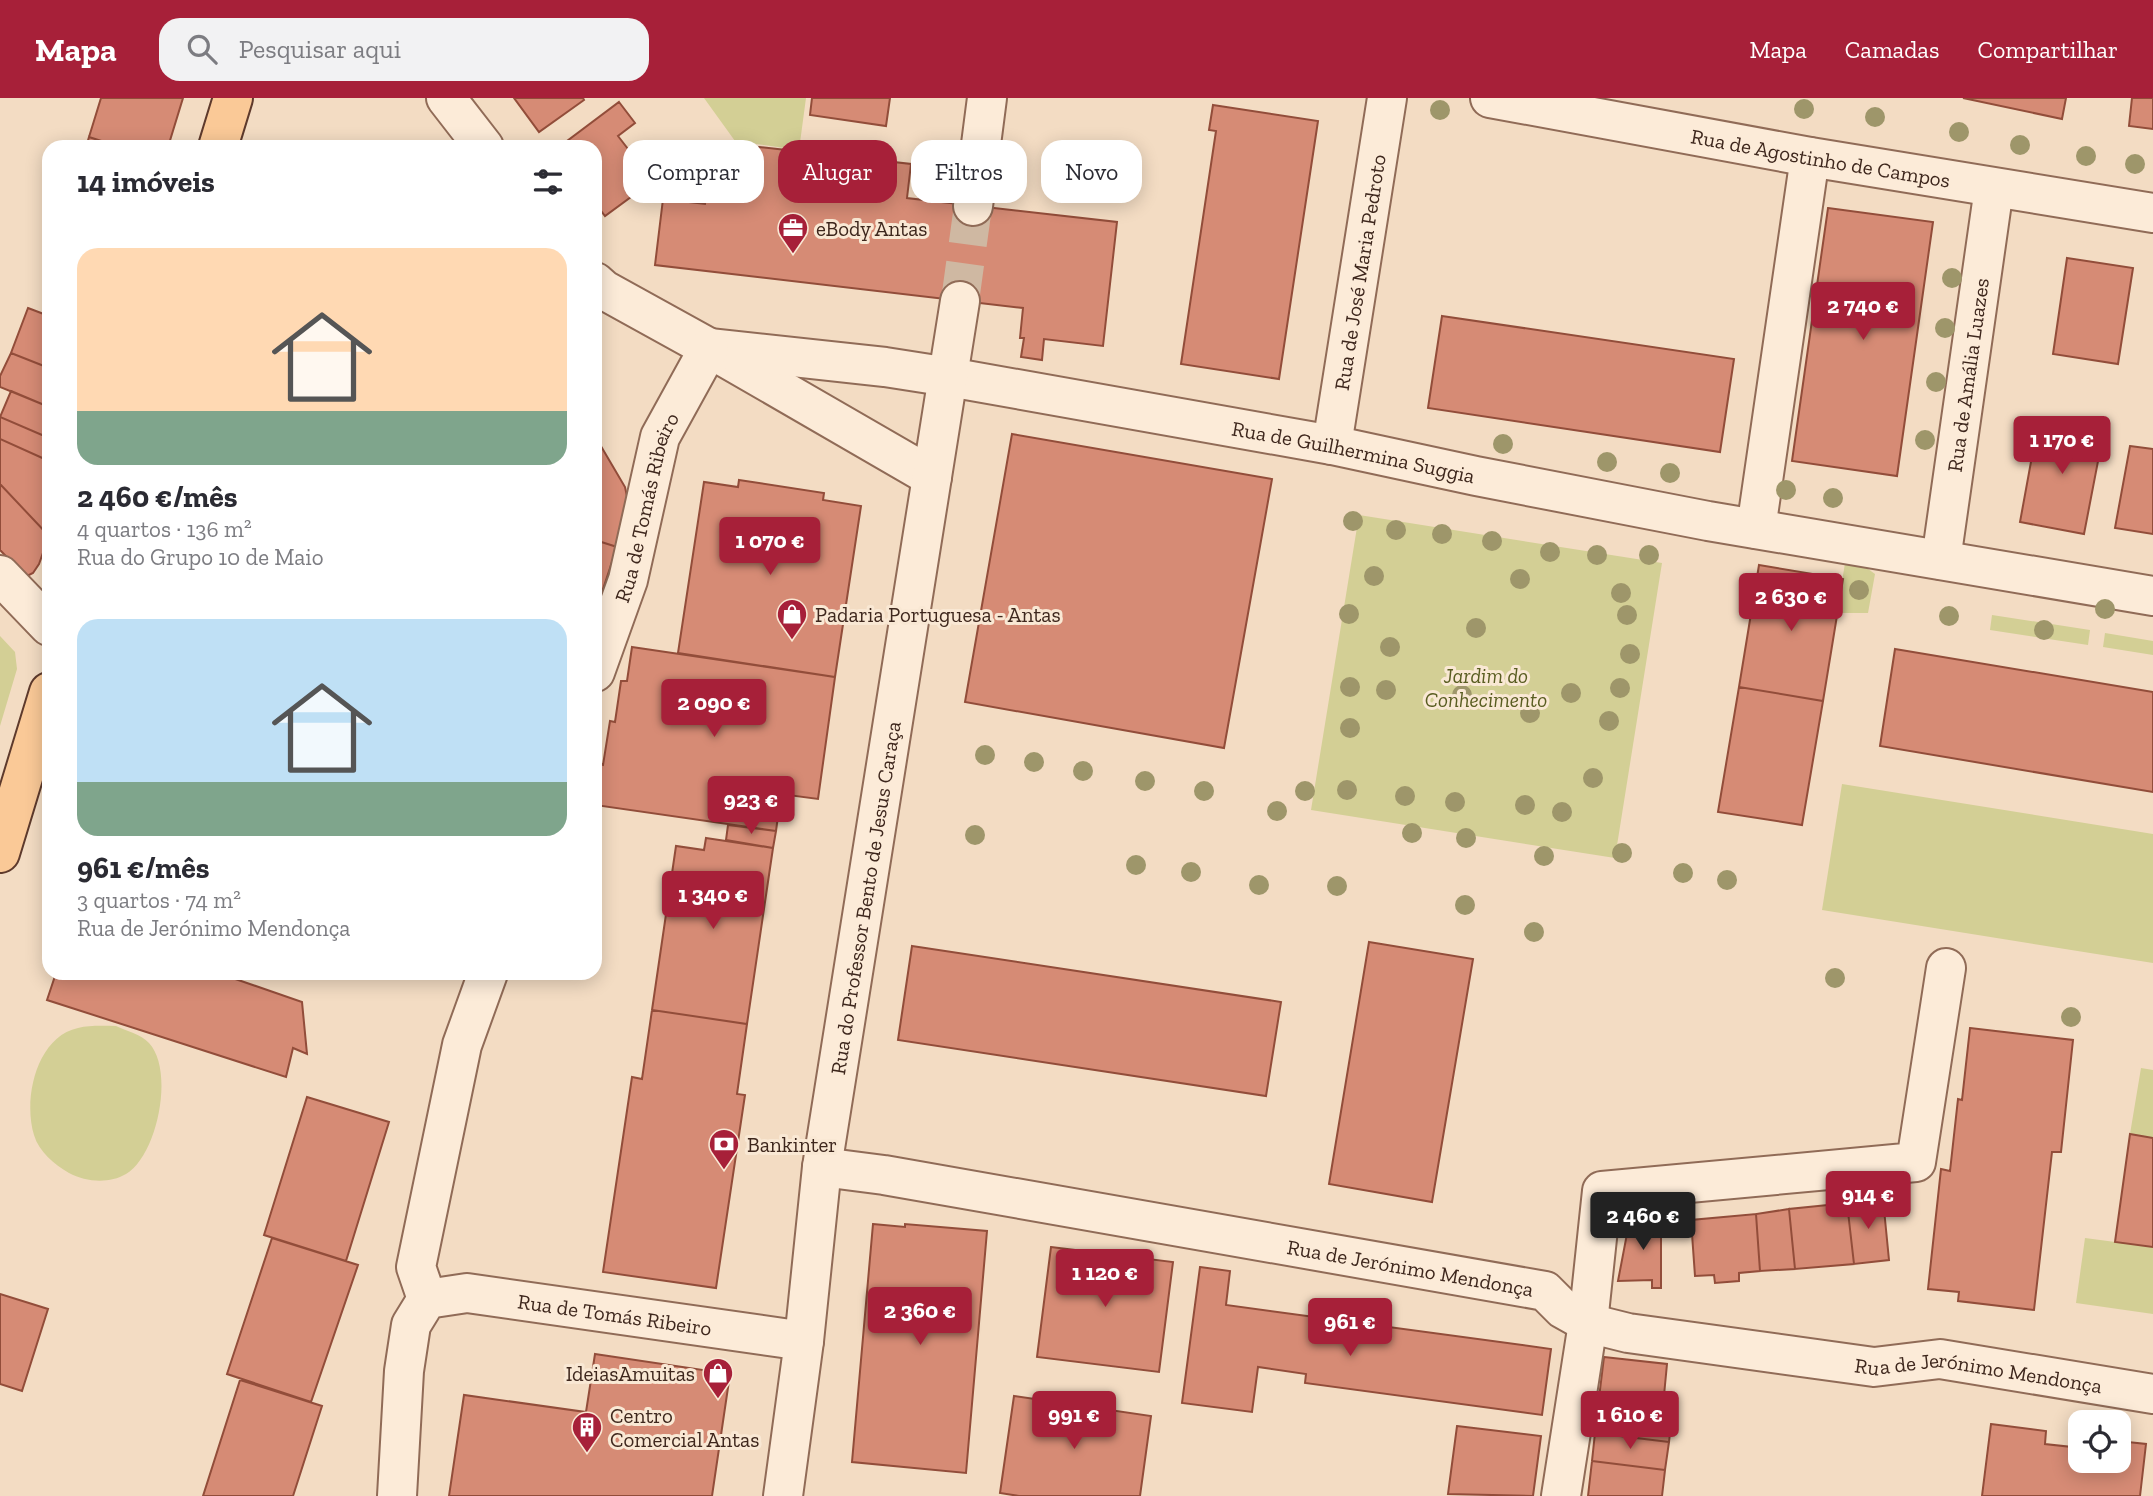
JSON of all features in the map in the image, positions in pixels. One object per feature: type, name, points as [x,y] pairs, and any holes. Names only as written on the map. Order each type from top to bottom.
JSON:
[{"type":"main road","points":[[220,140],[233,98]]},
{"type":"main road","points":[[0,853],[42,715]]},
{"type":"street","points":[[446,98],[479,140]]},
{"type":"street","points":[[973,206],[987,98]]},
{"type":"street","name":"Rua de José Maria Pedroto","points":[[1332,445],[1387,98]]},
{"type":"street","name":"Rua de Agostinho de Campos","points":[[1490,98],[1811,157],[2153,213]]},
{"type":"street","points":[[1756,529],[1811,157]]},
{"type":"street","name":"Rua de Amália Luazes","points":[[1941,560],[1994,188]]},
{"type":"street","points":[[602,288],[932,477]]},
{"type":"street","name":"Rua do Professor Bento de Jesus Caraça","points":[[783,1496],[804,1341],[822,1167],[960,301]]},
{"type":"street","name":"Rua de Guilhermina Suggia","points":[[709,348],[885,367],[949,377],[1332,445],[1476,476],[1756,529],[2153,596]]},
{"type":"street","name":"Rua de Tomás Ribeiro","points":[[602,652],[628,580],[660,437],[709,348]]},
{"type":"street","points":[[0,575],[42,619]]},
{"type":"street","points":[[1561,1496],[1587,1323],[1602,1191],[1916,1161],[1946,968]]},
{"type":"street","points":[[397,1496],[404,1371],[411,1325],[427,1299],[416,1267],[462,1045],[485,980]]},
{"type":"street","name":"Rua de Jerónimo Mendonça","points":[[822,1167],[884,1175],[1545,1291],[1563,1309],[1587,1323],[1628,1333],[1874,1367],[1940,1359],[2153,1394]]},
{"type":"street","name":"Rua de Tomás Ribeiro","points":[[427,1299],[467,1293],[804,1341]]},
{"type":"green space","points":[[704,98],[806,98],[800,140],[778,140],[778,147],[764,145],[764,140],[734,140]]},
{"type":"green space","name":"Jardim do Conhecimento","points":[[1359,515],[1662,563],[1615,858],[1311,810]]},
{"type":"green space","points":[[1845,563],[1864,566],[1875,574],[1868,613],[1837,613]]},
{"type":"green space","points":[[1992,615],[2090,630],[2088,645],[1990,630]]},
{"type":"green space","points":[[2105,633],[2153,641],[2153,655],[2103,647]]},
{"type":"green space","points":[[0,636],[15,652],[17,669],[0,726]]},
{"type":"green space","points":[[1842,784],[2153,834],[2153,963],[1822,910]]},
{"type":"green space","points":[[116,1026],[146,1040],[157,1056],[161,1073],[159,1112],[154,1132],[137,1164],[119,1177],[90,1180],[63,1169],[39,1147],[31,1121],[32,1088],[43,1057],[52,1044],[64,1034],[83,1027]]},
{"type":"green space","points":[[2141,1068],[2153,1070],[2153,1138],[2130,1134]]},
{"type":"green space","points":[[2085,1238],[2153,1247],[2153,1314],[2076,1303]]},
{"type":"building","points":[[101,98],[183,98],[170,140],[98,140],[89,137]]},
{"type":"building","points":[[514,98],[583,98],[584,100],[539,132]]},
{"type":"building","points":[[812,98],[890,98],[886,126],[810,115]]},
{"type":"building","points":[[1963,98],[2066,98],[2062,119]]},
{"type":"building","points":[[2132,98],[2153,98],[2153,129],[2129,126]]},
{"type":"building","points":[[619,102],[635,123],[618,136],[623,142],[623,203],[605,216],[602,212],[602,140],[568,140]]},
{"type":"building","points":[[1213,105],[1318,121],[1279,379],[1181,364],[1216,131],[1209,130]]},
{"type":"building","points":[[764,148],[778,149],[778,203],[897,203],[897,162],[911,164],[907,198],[911,198],[911,203],[951,203],[1117,222],[1103,346],[1044,339],[1042,360],[1021,357],[1024,338],[1020,338],[1023,308],[655,265],[663,203],[764,203]]},
{"type":"building","points":[[1828,208],[1933,222],[1897,476],[1792,461]]},
{"type":"building","points":[[2067,258],[2133,268],[2118,364],[2053,354]]},
{"type":"building","points":[[28,308],[42,313],[42,365],[11,353]]},
{"type":"building","points":[[1442,316],[1734,359],[1720,452],[1428,408]]},
{"type":"building","points":[[11,353],[42,365],[42,404],[0,387],[0,376]]},
{"type":"building","points":[[11,391],[42,404],[42,435],[0,417]]},
{"type":"building","points":[[0,417],[42,435],[42,458],[0,439]]},
{"type":"building","points":[[2039,418],[2104,430],[2084,534],[2020,522]]},
{"type":"building","points":[[1012,434],[1272,479],[1224,748],[965,702]]},
{"type":"building","points":[[0,439],[42,458],[42,529],[0,484]]},
{"type":"building","points":[[2130,446],[2153,449],[2153,534],[2115,528]]},
{"type":"building","points":[[602,448],[625,487],[628,501],[617,547],[602,542]]},
{"type":"building","points":[[739,480],[824,493],[823,500],[861,506],[835,677],[678,653],[704,482],[738,487]]},
{"type":"building","points":[[0,484],[42,529],[42,556],[33,573],[24,575],[0,550]]},
{"type":"building","points":[[602,542],[617,547],[602,592]]},
{"type":"building","points":[[1759,565],[1843,579],[1823,701],[1739,687]]},
{"type":"building","points":[[632,647],[835,677],[818,799],[781,794],[776,831],[602,806],[602,765],[610,721],[615,722],[621,681],[627,681]]},
{"type":"building","points":[[1895,649],[2153,692],[2153,792],[1880,746]]},
{"type":"building","points":[[1739,687],[1823,701],[1802,825],[1718,812]]},
{"type":"building","points":[[728,825],[776,831],[773,848],[726,840]]},
{"type":"building","points":[[706,838],[773,848],[747,1024],[652,1010],[676,846],[704,850]]},
{"type":"building","points":[[1369,942],[1473,959],[1432,1202],[1329,1184]]},
{"type":"building","points":[[912,946],[1281,1002],[1266,1096],[898,1040]]},
{"type":"building","points":[[54,980],[238,980],[302,1002],[307,1054],[293,1048],[286,1077],[47,1000]]},
{"type":"building","points":[[652,1010],[747,1024],[737,1094],[745,1095],[716,1288],[603,1272],[632,1077],[642,1079]]},
{"type":"building","points":[[1970,1028],[2073,1040],[2061,1152],[2052,1152],[2034,1310],[1958,1301],[1959,1292],[1928,1289],[1941,1169],[1950,1171]]},
{"type":"building","points":[[307,1097],[389,1122],[346,1261],[264,1235]]},
{"type":"building","points":[[2130,1134],[2153,1138],[2153,1247],[2115,1242]]},
{"type":"building","points":[[1883,1199],[1889,1260],[1854,1264],[1847,1203]]},
{"type":"building","points":[[1847,1203],[1854,1264],[1795,1269],[1789,1209]]},
{"type":"building","points":[[1789,1209],[1795,1269],[1760,1271],[1756,1214]]},
{"type":"building","points":[[1756,1214],[1760,1271],[1739,1273],[1739,1281],[1715,1283],[1714,1275],[1695,1276],[1691,1220]]},
{"type":"building","points":[[1661,1217],[1661,1288],[1652,1288],[1652,1280],[1618,1281],[1630,1218]]},
{"type":"building","points":[[873,1224],[987,1231],[966,1473],[852,1462]]},
{"type":"building","points":[[272,1238],[358,1265],[311,1402],[227,1374]]},
{"type":"building","points":[[1051,1247],[1173,1262],[1159,1372],[1037,1357]]},
{"type":"building","points":[[1200,1267],[1230,1271],[1226,1305],[1551,1349],[1542,1415],[1305,1383],[1306,1374],[1258,1367],[1252,1412],[1182,1403]]},
{"type":"building","points":[[0,1294],[48,1309],[22,1391],[0,1384]]},
{"type":"building","name":"Centro Comercial Antas","points":[[595,1354],[730,1374],[712,1496],[449,1496],[464,1395],[586,1412]]},
{"type":"building","points":[[1604,1357],[1667,1364],[1663,1406],[1599,1398]]},
{"type":"building","points":[[240,1380],[322,1406],[293,1496],[203,1496]]},
{"type":"building","points":[[1014,1396],[1151,1416],[1140,1496],[1019,1496],[1000,1493]]},
{"type":"building","points":[[1599,1398],[1673,1407],[1669,1442],[1595,1433]]},
{"type":"building","points":[[1991,1424],[2046,1431],[2045,1444],[2068,1447],[2068,1473],[2131,1473],[2131,1442],[2146,1444],[2140,1496],[1982,1496]]},
{"type":"building","points":[[1457,1426],[1541,1436],[1533,1496],[1448,1494]]},
{"type":"building","points":[[1595,1433],[1669,1442],[1665,1470],[1592,1461]]},
{"type":"building","points":[[1592,1461],[1665,1470],[1662,1496],[1588,1496]]},
{"type":"tunnel","points":[[960,301],[973,206]]},
{"type":"place","name":"eBody Antas","points":[[793,255]]},
{"type":"place","name":"Padaria Portuguesa - Antas","points":[[792,641]]},
{"type":"place","name":"Bankinter","points":[[724,1171]]},
{"type":"place","name":"IdeiasAmuitas","points":[[718,1400]]},
{"type":"place","name":"Centro Comercial Antas","points":[[587,1454]]}]
